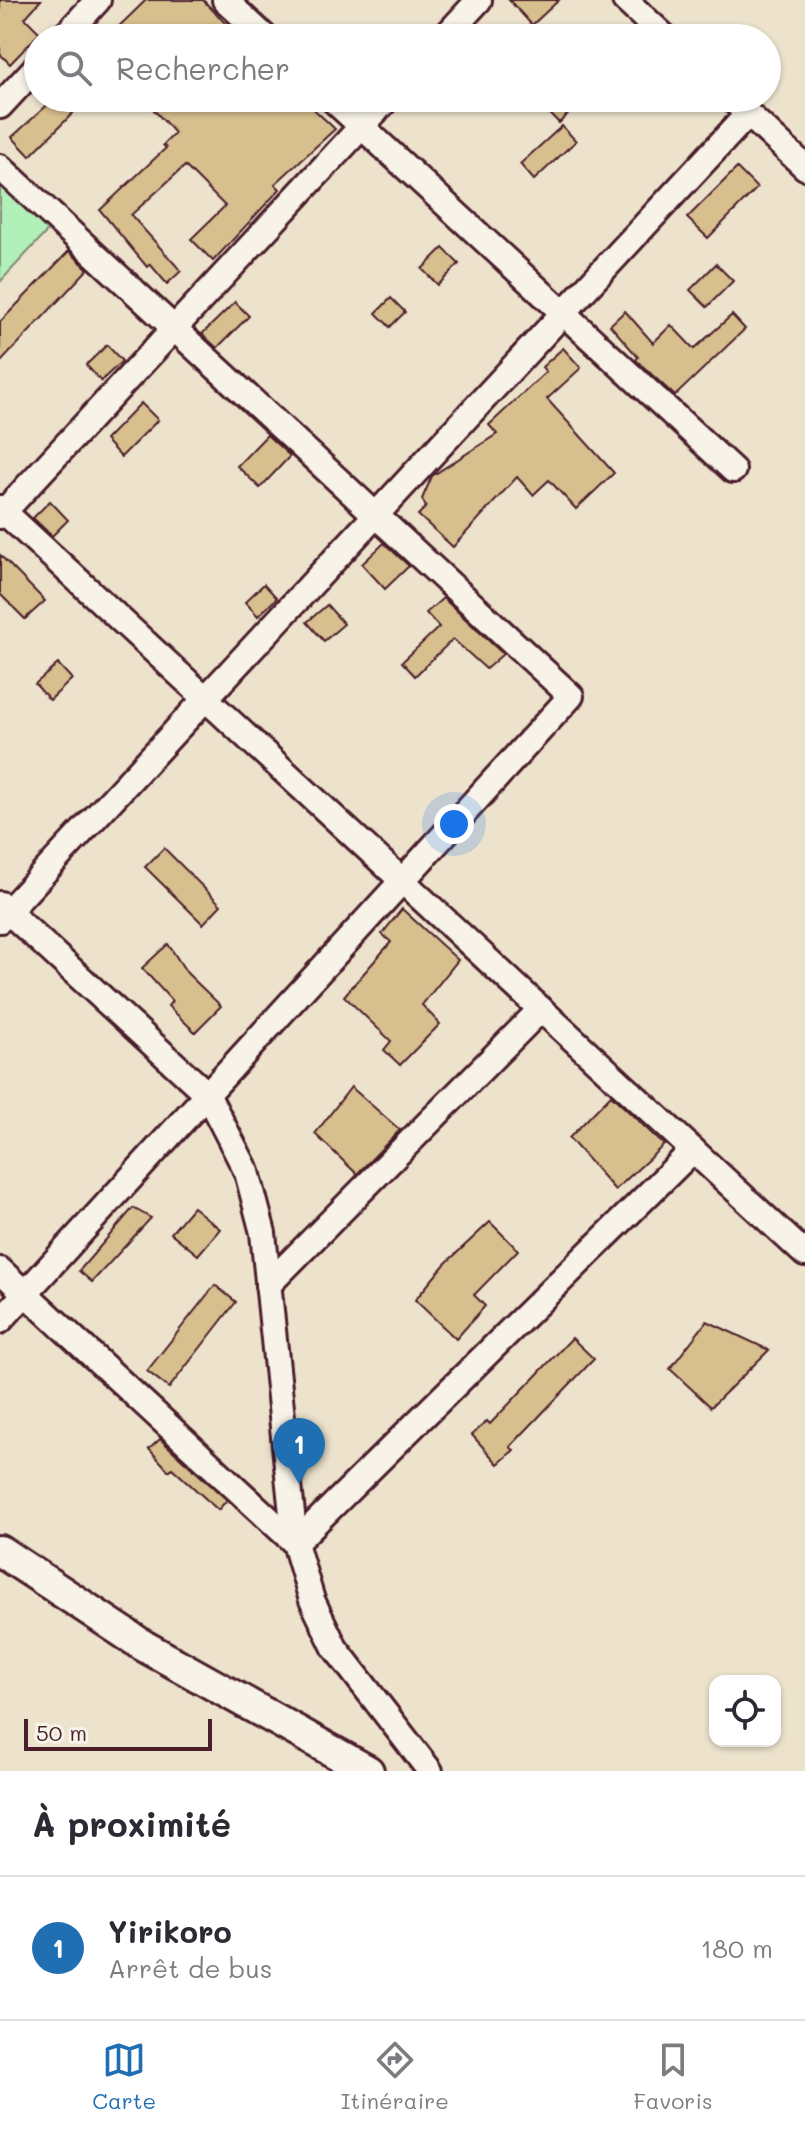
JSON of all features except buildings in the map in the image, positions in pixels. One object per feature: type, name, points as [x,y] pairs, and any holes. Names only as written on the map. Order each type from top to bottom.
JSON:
[{"type":"street","points":[[76,24],[98,0]]},
{"type":"street","points":[[225,0],[251,24]]},
{"type":"street","points":[[457,24],[479,0]]},
{"type":"street","points":[[625,0],[651,24]]},
{"type":"street","points":[[0,106],[24,80]]},
{"type":"street","points":[[346,112],[733,470]]},
{"type":"street","points":[[375,112],[1,512],[805,1254]]},
{"type":"street","points":[[430,1771],[335,1648],[312,1600],[295,1543],[263,1233],[247,1172],[207,1094],[3,912],[206,699],[564,313],[735,112]]},
{"type":"street","points":[[746,112],[805,167]]},
{"type":"street","points":[[0,167],[571,696],[0,1321]]},
{"type":"street","points":[[268,1285],[541,1009]]},
{"type":"street","points":[[295,1543],[693,1150]]},
{"type":"street","points":[[0,1270],[295,1543]]},
{"type":"street","points":[[0,1551],[144,1646],[368,1771]]},
{"type":"green space","points":[[0,176],[53,225],[0,282]]},
{"type":"place","name":"Yirikoro","points":[[299,1484]]}]
